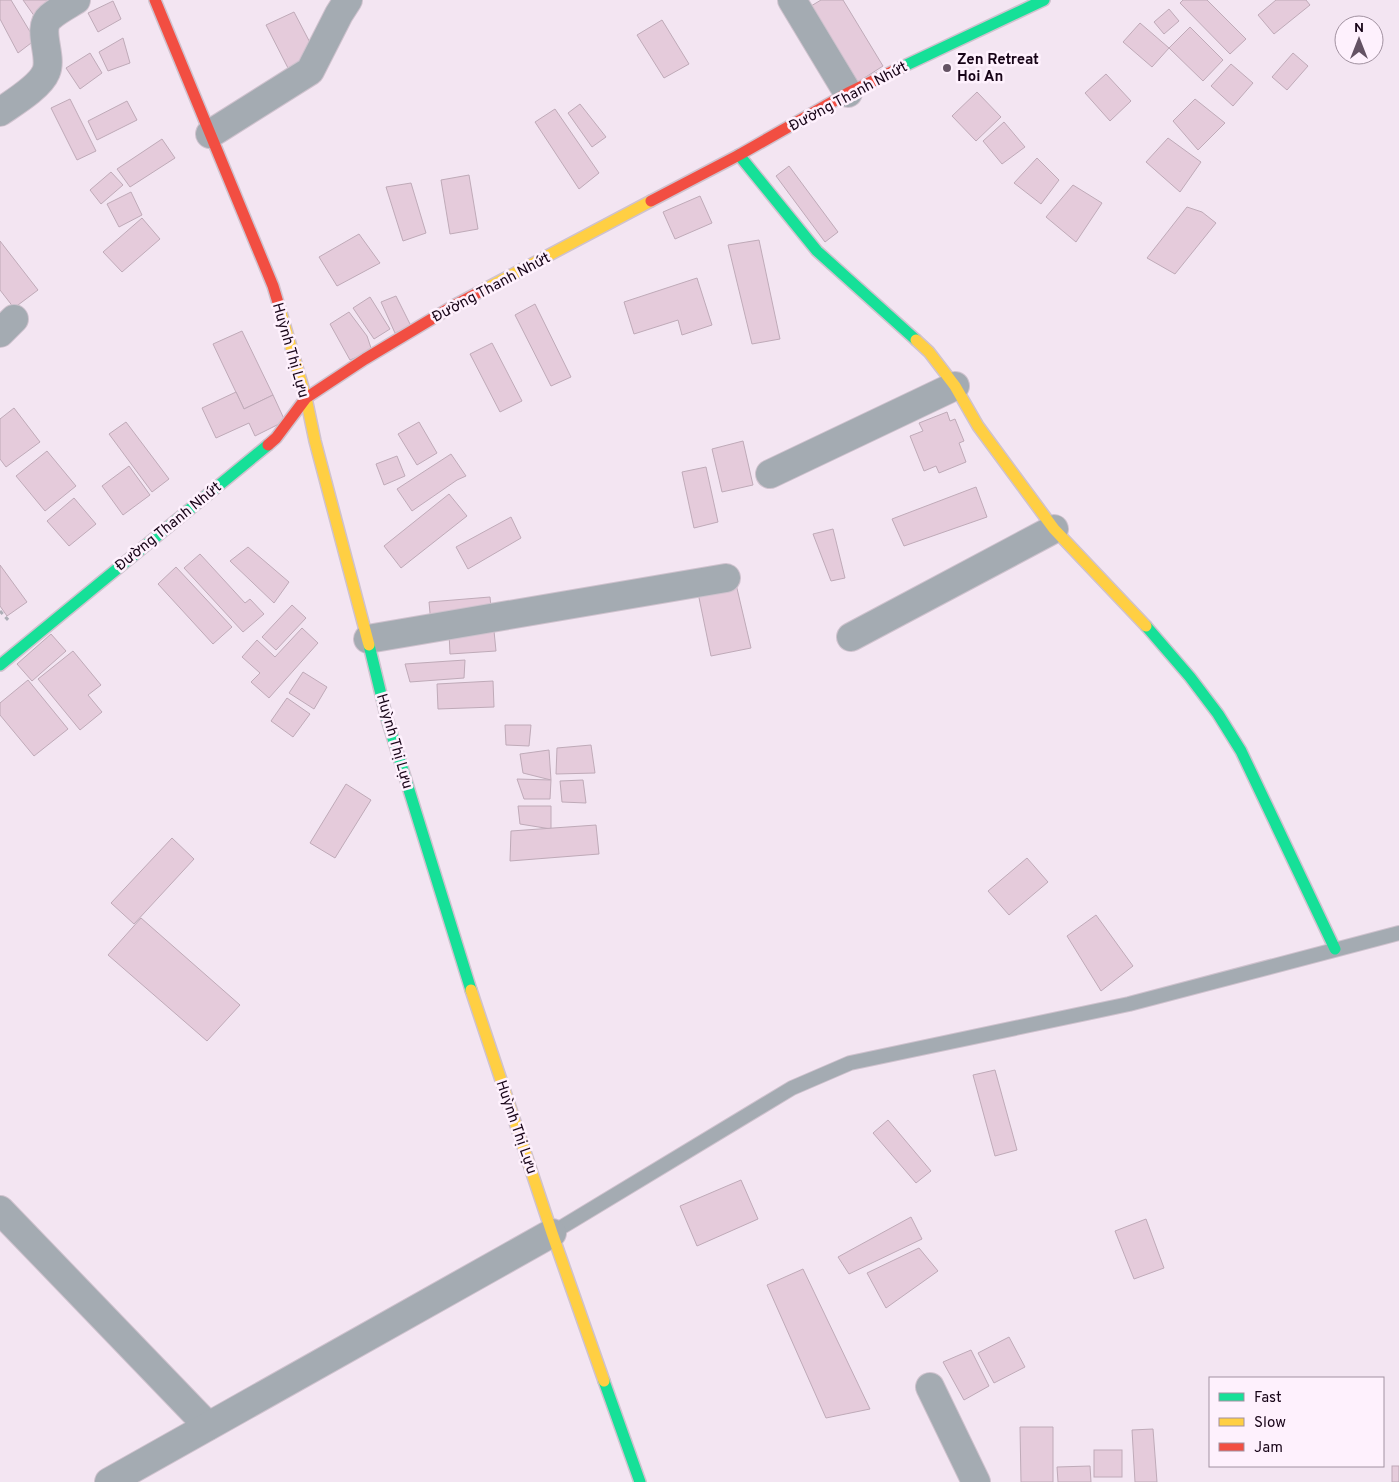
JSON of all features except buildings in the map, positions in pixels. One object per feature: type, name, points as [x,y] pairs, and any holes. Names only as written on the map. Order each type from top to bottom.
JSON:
[{"type":"street","points":[[0,112],[40,82],[47,72],[49,61],[44,29],[46,23],[50,17],[76,0]]},
{"type":"street","name":"Huỳnh Thị Lựu","points":[[155,0],[273,286],[306,398],[315,441],[368,639],[387,719],[463,967],[552,1233],[640,1482]]},
{"type":"street","points":[[210,134],[310,70],[348,0]]},
{"type":"street","points":[[792,0],[848,93]]},
{"type":"street","name":"Đường Thanh Nhứt","points":[[0,665],[276,438],[306,398],[365,359],[455,305],[740,155],[848,93],[1044,0]]},
{"type":"street","points":[[740,155],[816,251],[888,313],[929,352],[955,386],[983,434],[1054,529],[1132,610],[1190,677],[1218,714],[1241,751],[1335,949]]},
{"type":"street","points":[[770,474],[955,386]]},
{"type":"street","points":[[851,637],[1054,529]]},
{"type":"street","points":[[368,639],[726,578]]},
{"type":"street","points":[[0,1210],[208,1426]]},
{"type":"street","points":[[108,1482],[552,1233]]},
{"type":"street","points":[[930,1387],[976,1482]]},
{"type":"lane","points":[[552,1233],[792,1088],[850,1063],[1129,1004],[1399,933]]},
{"type":"traffic: fast","points":[[902,67],[1044,0]]},
{"type":"traffic: fast","points":[[739,155],[817,251],[916,340]]},
{"type":"traffic: fast","points":[[0,665],[268,445]]},
{"type":"traffic: fast","points":[[1146,626],[1190,677],[1218,714],[1241,751],[1335,949]]},
{"type":"traffic: fast","points":[[369,645],[387,719],[471,990]]},
{"type":"traffic: fast","points":[[604,1381],[640,1482]]},
{"type":"traffic: slow","points":[[485,289],[651,201]]},
{"type":"traffic: slow","points":[[279,306],[306,398],[315,441],[369,645]]},
{"type":"traffic: slow","points":[[916,340],[929,352],[955,386],[978,426],[1054,529],[1146,626]]},
{"type":"traffic: slow","points":[[471,990],[552,1233],[604,1381]]},
{"type":"traffic: jam","points":[[155,0],[273,286],[279,306]]},
{"type":"traffic: jam","points":[[651,201],[739,155],[848,93],[902,67]]},
{"type":"traffic: jam","points":[[268,445],[276,438],[306,398],[365,359],[485,289]]},
{"type":"place","name":"Zen Retreat Hoi An","points":[[947,68]]}]
